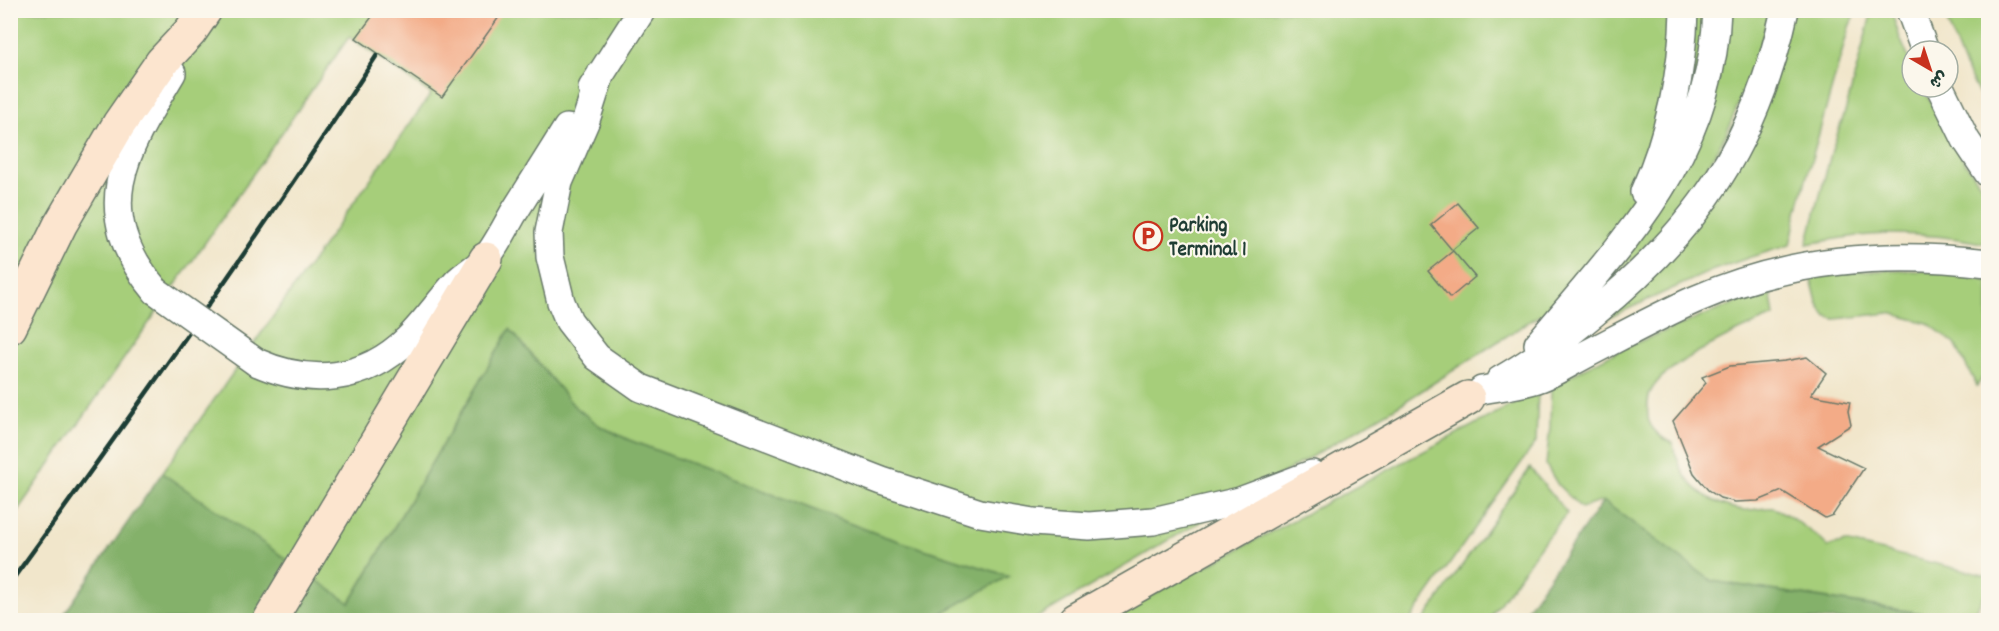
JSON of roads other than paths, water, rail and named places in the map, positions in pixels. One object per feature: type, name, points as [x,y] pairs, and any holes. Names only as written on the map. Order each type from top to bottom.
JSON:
[{"type":"main road","points":[[10,327],[60,225],[119,124],[162,62],[197,21]]},
{"type":"main road","points":[[270,621],[486,259]]},
{"type":"main road","points":[[1076,621],[1103,611],[1475,394]]},
{"type":"street","points":[[197,21],[178,62],[137,130],[128,151],[120,182],[119,214],[123,236],[142,275],[156,291],[256,362],[278,372],[324,378],[348,374],[370,366],[391,354],[408,339],[464,274],[486,259],[642,10]]},
{"type":"street","points":[[1620,245],[1649,182],[1663,139],[1680,62],[1684,10]]},
{"type":"street","points":[[1514,372],[1620,245],[1657,196],[1687,142],[1707,83],[1717,10]]},
{"type":"street","points":[[1475,394],[1514,372],[1564,338],[1641,273],[1701,205],[1726,168],[1748,128],[1778,42],[1785,10]]},
{"type":"street","points":[[1910,10],[1921,39]]},
{"type":"street","points":[[601,73],[586,120],[559,182],[549,232],[550,256],[561,302],[583,340],[597,357],[641,388],[882,481],[980,513],[1033,522],[1089,526],[1153,521],[1240,501],[1374,451]]},
{"type":"street","points":[[1946,99],[1966,140],[1989,173]]},
{"type":"street","points":[[1475,394],[1542,377],[1694,300],[1742,282],[1791,268],[1841,260],[1892,256],[1989,263]]},
{"type":"railway","points":[[10,583],[197,321],[377,55]]},
{"type":"place","name":"Parking Terminal 1","points":[[1148,236]]}]
